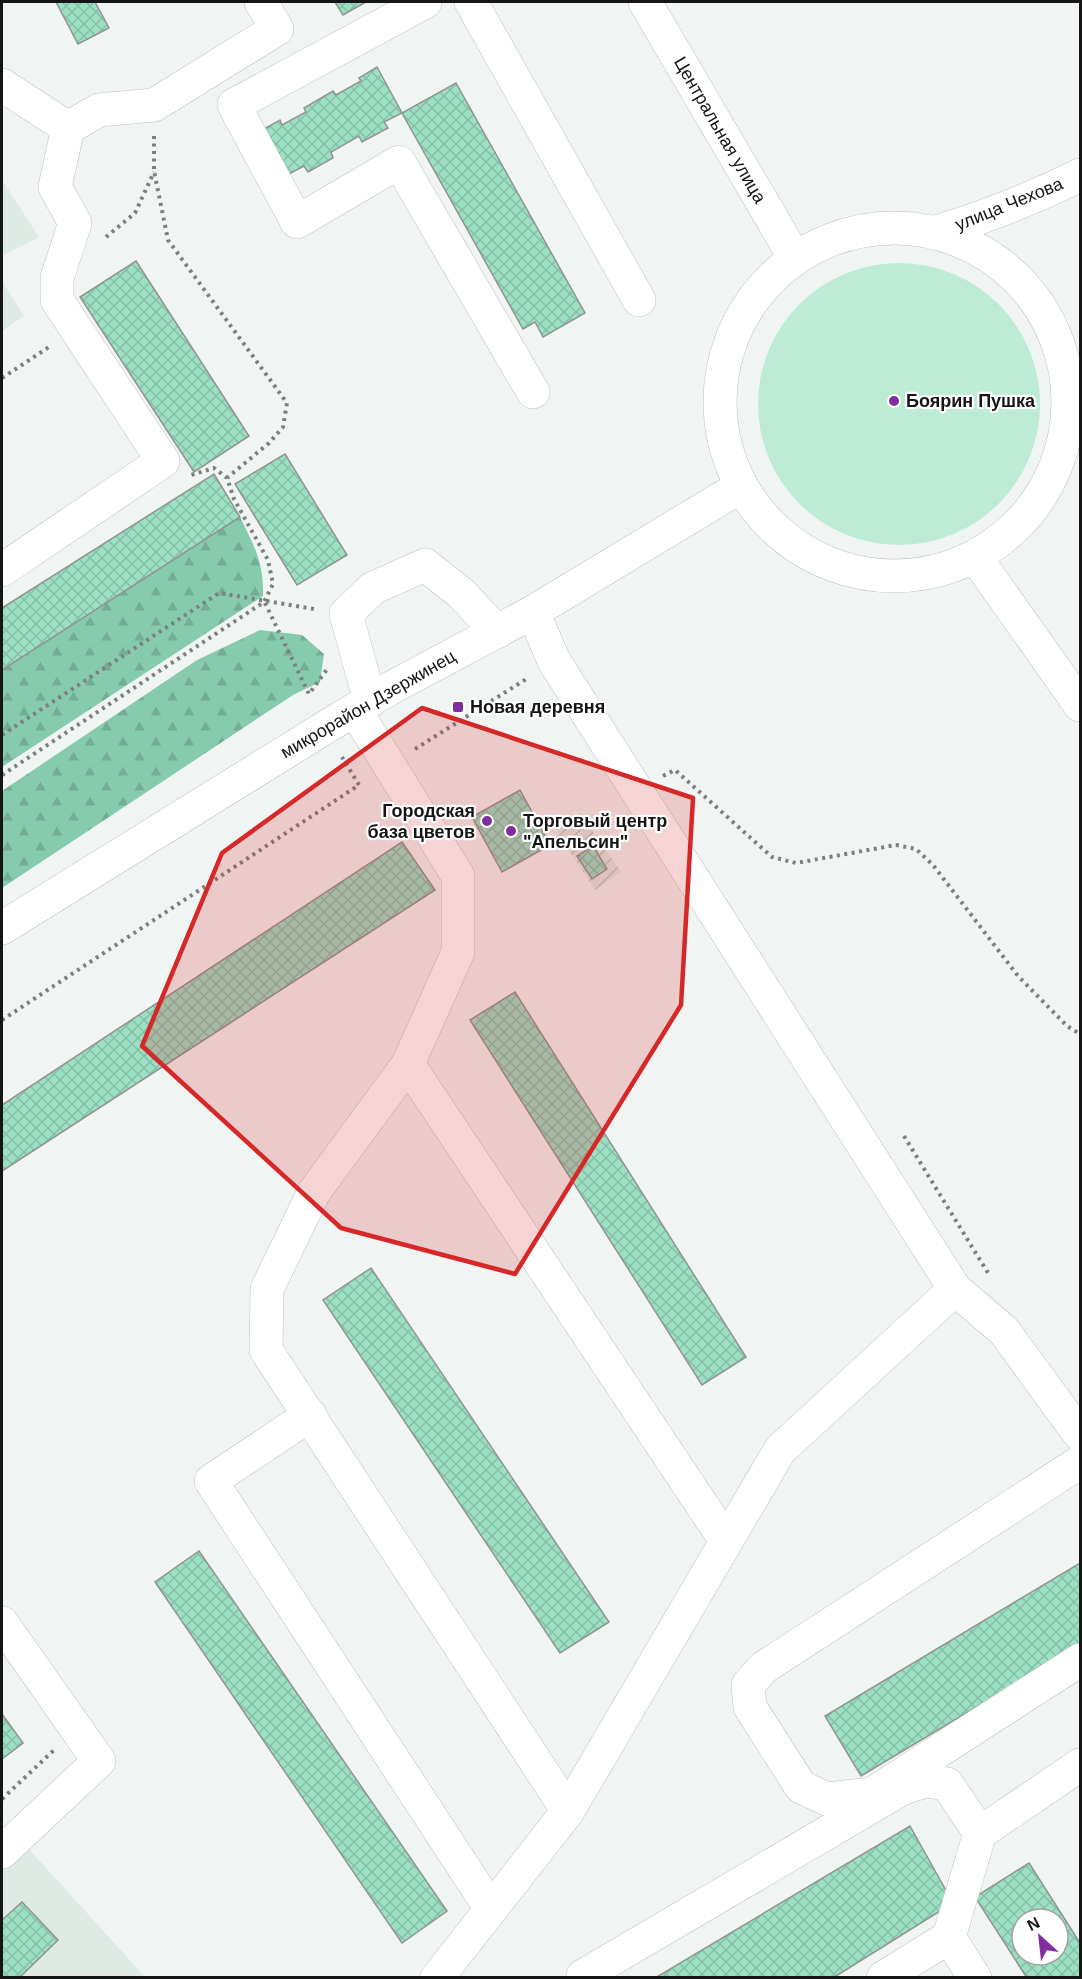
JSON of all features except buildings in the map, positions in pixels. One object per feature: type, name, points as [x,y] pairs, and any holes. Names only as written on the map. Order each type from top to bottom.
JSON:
[{"type":"main road","points":[[2,570],[163,462],[57,300],[57,278],[75,223],[55,187],[68,129],[99,110],[154,105],[277,30],[261,2]]},
{"type":"main road","points":[[425,2],[234,105],[297,222],[399,162],[533,392]]},
{"type":"main road","points":[[471,2],[639,300]]},
{"type":"main road","name":"Центральная улица","points":[[645,2],[795,258]]},
{"type":"main road","points":[[2,85],[68,129]]},
{"type":"main road","name":"улица Чехова","points":[[936,232],[985,217],[1046,192],[1080,175]]},
{"type":"main road","points":[[887,227],[936,232],[987,253],[1029,289],[1057,336],[1075,382],[1062,457],[1029,516],[976,558],[911,578],[843,571],[783,540],[740,487],[722,439],[719,387],[731,337],[757,293],[795,258],[839,236],[887,227]]},
{"type":"main road","name":"микрорайон Дзержинец","points":[[2,928],[362,705],[533,612],[740,487]]},
{"type":"main road","points":[[976,558],[1080,705]]},
{"type":"main road","points":[[497,632],[461,593],[425,565],[373,588],[346,614],[362,705],[390,765],[458,876],[458,952],[408,1064],[314,1192],[267,1289],[266,1350],[568,1811]]},
{"type":"main road","points":[[533,612],[554,661],[955,1289],[1004,1331],[1080,1436]]},
{"type":"main road","points":[[408,1064],[726,1541]]},
{"type":"main road","points":[[437,1977],[568,1811],[780,1450],[955,1289]]},
{"type":"main road","points":[[310,1415],[211,1481],[491,1909]]},
{"type":"main road","points":[[1080,1462],[763,1668],[748,1685],[750,1707],[801,1787],[827,1799],[872,1794],[1080,1660]]},
{"type":"main road","points":[[2,1623],[99,1761],[2,1852]]},
{"type":"main road","points":[[884,1977],[949,1937],[980,1833],[1080,1765]]},
{"type":"main road","points":[[583,1976],[903,1788],[926,1781],[947,1784],[980,1833]]},
{"type":"main road","points":[[949,1937],[975,1977]]},
{"type":"path","points":[[154,105],[154,171],[168,240],[286,403],[283,427],[269,443],[227,478]]},
{"type":"path","points":[[100,242],[135,213],[154,171]]},
{"type":"path","points":[[2,378],[76,329]]},
{"type":"path","points":[[2,775],[264,602],[273,584],[268,560],[234,499],[227,478],[214,468],[190,475],[163,462]]},
{"type":"path","points":[[2,735],[219,593],[346,614]]},
{"type":"path","points":[[264,602],[309,694]]},
{"type":"path","points":[[2,1020],[359,785],[554,661]]},
{"type":"path","points":[[342,758],[359,785]]},
{"type":"path","points":[[636,790],[675,770],[772,857],[796,863],[896,845],[916,849],[933,865],[1018,976],[1067,1026],[1080,1034]]},
{"type":"path","points":[[904,1136],[988,1272],[991,1282]]},
{"type":"path","points":[[2,1799],[61,1744]]},
{"type":"highlighted area","points":[[422,708],[693,798],[681,1005],[515,1274],[341,1228],[142,1046],[222,853]]},
{"type":"shaded area","points":[[2,180],[39,237],[2,256]]},
{"type":"shaded area","points":[[2,281],[24,316],[2,331]]},
{"type":"shaded area","points":[[580,813],[621,872],[595,890],[556,830]]},
{"type":"shaded area","points":[[7,1825],[145,1977],[2,1977],[2,1830]]},
{"type":"green space","points":[[913,263],[927,265],[966,279],[999,304],[1017,325],[1030,350],[1038,376],[1040,404],[1038,432],[1030,458],[1017,483],[999,504],[978,522],[953,535],[927,543],[885,545],[871,543],[832,529],[809,513],[790,494],[774,471],[760,432],[758,390],[760,376],[774,337],[790,314],[809,295],[832,279],[871,265]]},
{"type":"green space","points":[[240,517],[260,564],[263,596],[2,767],[2,670]]},
{"type":"green space","points":[[260,630],[302,635],[324,654],[320,682],[293,695],[2,888],[2,791],[197,660]]},
{"type":"place","name":"Боярин Пушка","points":[[894,401]]},
{"type":"place","name":"Новая деревня","points":[[458,707]]},
{"type":"place","name":"Городская база цветов","points":[[487,821]]},
{"type":"place","name":"Торговый центр \"Апельсин\"","points":[[511,831]]}]
